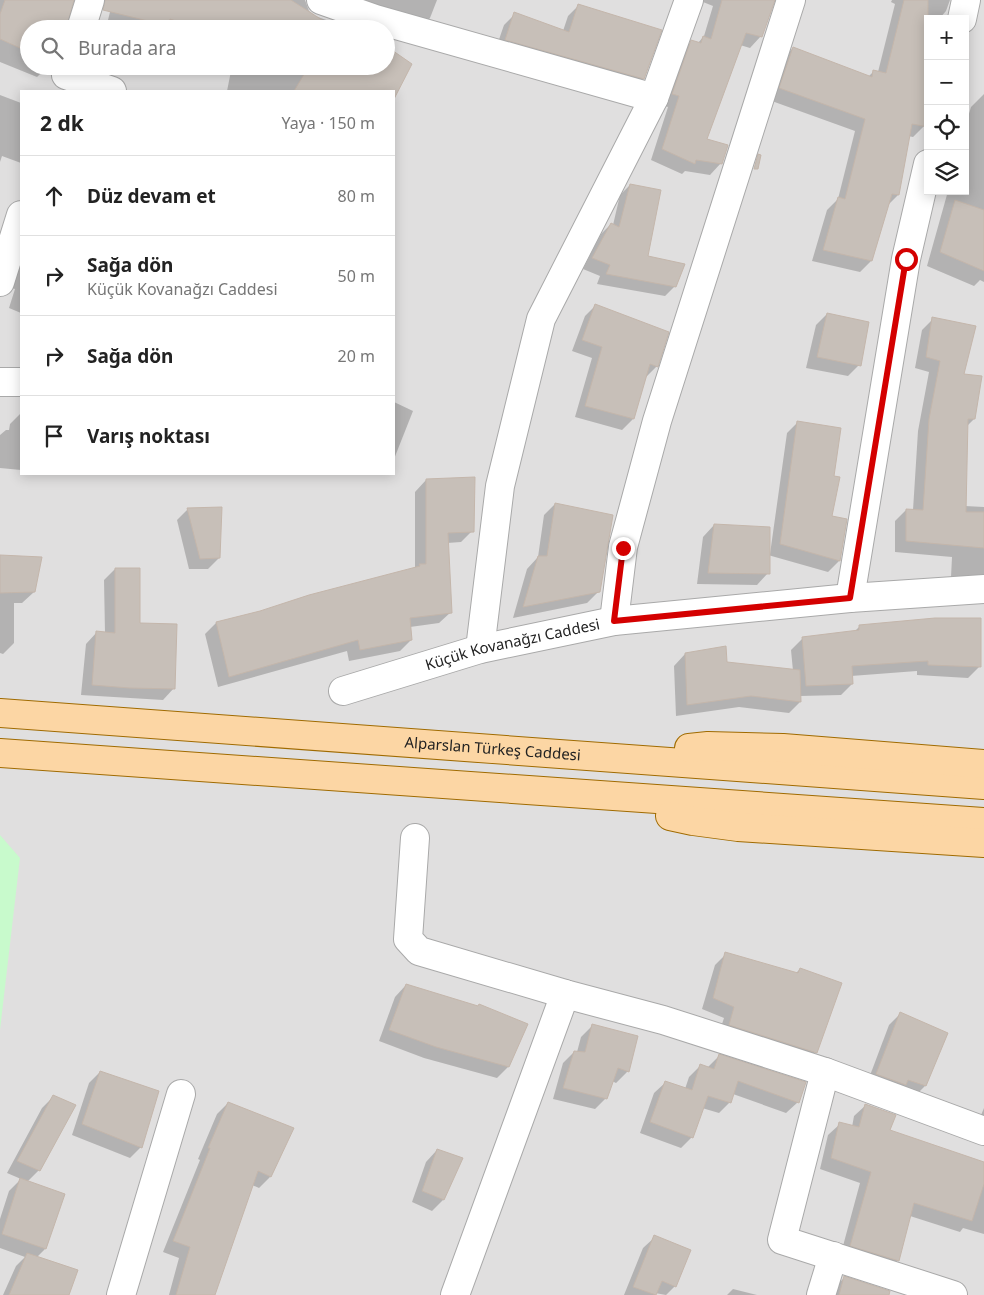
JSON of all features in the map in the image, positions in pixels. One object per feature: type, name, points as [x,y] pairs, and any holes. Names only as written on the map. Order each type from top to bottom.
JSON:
[{"type":"main road","name":"Alparslan Türkeş Caddesi","points":[[0,713],[984,785]]},
{"type":"main road","points":[[628,758],[708,746],[744,746],[984,764]]},
{"type":"main road","points":[[0,753],[984,822]]},
{"type":"main road","points":[[611,797],[654,812],[693,821],[738,827],[984,843]]},
{"type":"street","points":[[84,20],[90,0]]},
{"type":"street","points":[[321,0],[379,20]]},
{"type":"street","points":[[480,649],[500,486],[541,319],[654,98],[689,0]]},
{"type":"street","points":[[614,621],[623,548],[657,421],[791,0]]},
{"type":"street","points":[[963,15],[966,0]]},
{"type":"street","points":[[395,25],[654,98]]},
{"type":"street","points":[[65,77],[109,90]]},
{"type":"street","points":[[850,598],[906,259],[924,181]]},
{"type":"street","points":[[0,282],[20,218]]},
{"type":"street","points":[[0,382],[20,382]]},
{"type":"street","name":"Küçük Kovanağzı Caddesi","points":[[343,690],[480,649],[614,621],[850,598],[984,589]]},
{"type":"street","points":[[415,838],[408,939],[420,951],[565,994],[663,1020],[825,1072],[984,1131]]},
{"type":"street","points":[[455,1295],[565,994]]},
{"type":"street","points":[[825,1072],[782,1240],[953,1295]]},
{"type":"street","points":[[122,1295],[181,1094]]},
{"type":"street","points":[[821,1295],[833,1256]]},
{"type":"shaded area","points":[[0,0],[984,0],[984,1295],[0,1295]]},
{"type":"green space","points":[[0,835],[20,858],[0,1030]]},
{"type":"building","points":[[5,0],[74,0],[68,20],[20,20],[20,48],[0,39],[0,14]]},
{"type":"building","points":[[105,0],[291,0],[322,20],[144,20],[103,10]]},
{"type":"building","points":[[722,0],[775,0],[762,37],[746,33],[707,139],[728,145],[722,164],[696,160],[695,164],[662,149],[679,96],[672,94],[691,40],[701,43],[703,36],[711,39]]},
{"type":"building","points":[[904,0],[928,0],[928,15],[924,15],[924,126],[912,124],[899,195],[892,194],[872,261],[823,250],[838,197],[845,199],[865,119],[779,88],[793,47],[872,77],[873,70],[886,73]]},
{"type":"building","points":[[578,4],[662,30],[644,79],[505,40],[514,12],[569,32]]},
{"type":"building","points":[[395,52],[412,64],[395,97],[395,90],[295,90],[304,75],[395,75]]},
{"type":"building","points":[[758,154],[761,155],[758,169],[754,169]]},
{"type":"building","points":[[630,184],[661,190],[648,256],[685,264],[676,287],[606,274],[610,265],[592,258],[611,223],[619,227]]},
{"type":"building","points":[[955,200],[984,210],[984,271],[940,252]]},
{"type":"building","points":[[595,304],[669,332],[658,367],[650,364],[634,419],[585,406],[602,347],[582,340]]},
{"type":"building","points":[[827,313],[869,322],[861,366],[817,357]]},
{"type":"building","points":[[932,317],[976,326],[964,374],[982,376],[975,419],[968,419],[966,512],[984,512],[984,548],[906,541],[906,509],[923,510],[929,419],[940,361],[926,357]]},
{"type":"building","points":[[797,421],[841,428],[834,476],[840,477],[832,516],[847,519],[840,561],[780,544]]},
{"type":"building","points":[[475,477],[474,532],[448,533],[452,613],[410,618],[412,640],[360,650],[358,640],[229,677],[216,622],[420,566],[419,564],[426,564],[426,479]]},
{"type":"building","points":[[555,503],[613,515],[600,592],[523,607],[538,556],[547,556]]},
{"type":"building","points":[[222,507],[220,558],[200,559],[187,508]]},
{"type":"building","points":[[714,524],[770,527],[770,574],[708,573]]},
{"type":"building","points":[[0,555],[42,557],[35,592],[0,593]]},
{"type":"building","points":[[115,568],[140,568],[140,623],[177,624],[175,689],[92,685],[96,631],[115,633]]},
{"type":"building","points":[[935,618],[981,618],[981,667],[928,665],[928,661],[852,666],[853,684],[806,686],[802,637],[859,630],[859,625]]},
{"type":"building","points":[[726,646],[727,662],[800,670],[801,702],[751,696],[687,705],[685,653]]},
{"type":"building","points":[[725,952],[798,973],[800,968],[842,983],[817,1053],[729,1025],[734,1007],[713,998]]},
{"type":"building","points":[[406,984],[478,1006],[479,1004],[528,1024],[509,1067],[436,1047],[389,1030]]},
{"type":"building","points":[[900,1012],[948,1033],[926,1086],[908,1080],[906,1085],[876,1074]]},
{"type":"building","points":[[592,1024],[638,1036],[629,1072],[618,1068],[607,1099],[563,1088],[574,1051],[585,1052]]},
{"type":"building","points":[[719,1054],[806,1082],[799,1103],[738,1081],[731,1103],[708,1096],[693,1138],[650,1122],[665,1081],[692,1090],[700,1064],[714,1069]]},
{"type":"building","points":[[100,1071],[159,1091],[142,1148],[82,1124]]},
{"type":"building","points":[[53,1095],[76,1105],[40,1171],[17,1161]]},
{"type":"building","points":[[228,1102],[294,1128],[271,1177],[258,1171],[215,1295],[176,1295],[190,1247],[173,1241],[210,1148],[208,1148]]},
{"type":"building","points":[[865,1104],[896,1115],[890,1130],[984,1162],[984,1184],[972,1221],[914,1203],[899,1261],[850,1246],[871,1172],[831,1158],[839,1122],[859,1127]]},
{"type":"building","points":[[437,1149],[463,1158],[444,1200],[422,1191]]},
{"type":"building","points":[[20,1178],[65,1194],[46,1249],[2,1234]]},
{"type":"building","points":[[654,1235],[691,1250],[676,1287],[662,1281],[656,1295],[633,1287]]},
{"type":"building","points":[[27,1253],[78,1270],[69,1295],[9,1295]]},
{"type":"building","points":[[844,1276],[890,1291],[889,1295],[839,1295]]},
{"type":"route","points":[[623,548],[614,621],[850,598],[906,259]]}]
